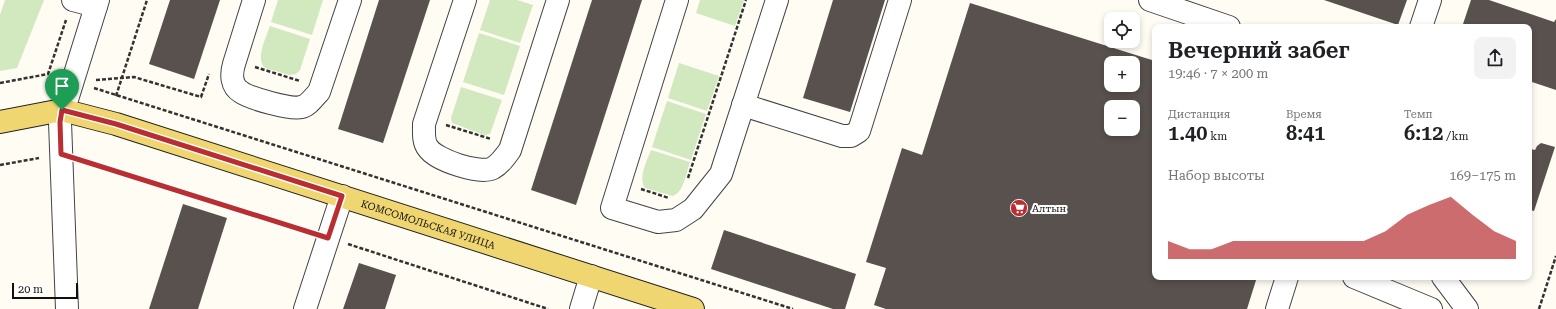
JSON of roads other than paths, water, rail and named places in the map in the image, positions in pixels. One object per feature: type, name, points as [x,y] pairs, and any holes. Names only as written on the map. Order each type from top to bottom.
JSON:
[{"type":"main road","name":"КОМСОМОЛЬСКАЯ УЛИЦА","points":[[0,122],[62,110],[116,124],[591,276],[686,308]]},
{"type":"street","points":[[67,309],[60,122],[62,110],[97,3],[73,0]]},
{"type":"street","points":[[254,0],[234,64],[232,73],[234,84],[241,92],[288,108],[302,107],[311,101],[319,92],[350,0]]},
{"type":"street","points":[[465,0],[424,124],[424,136],[426,147],[434,156],[478,171],[492,169],[502,161],[510,150],[558,0]]},
{"type":"street","points":[[677,0],[612,208],[658,222],[676,220],[693,209],[721,174],[776,0]]},
{"type":"street","points":[[743,105],[842,136],[851,136],[859,131],[900,0]]},
{"type":"street","points":[[1150,0],[1220,24]]},
{"type":"street","points":[[1422,24],[1430,0]]},
{"type":"street","points":[[305,309],[342,196]]},
{"type":"street","points":[[581,309],[591,276]]},
{"type":"street","points":[[1277,309],[1286,280]]},
{"type":"street","points":[[1361,280],[1431,309]]},
{"type":"street","points":[[1445,280],[1467,309]]},
{"type":"place","name":"Алтын","points":[[1019,208]]}]
